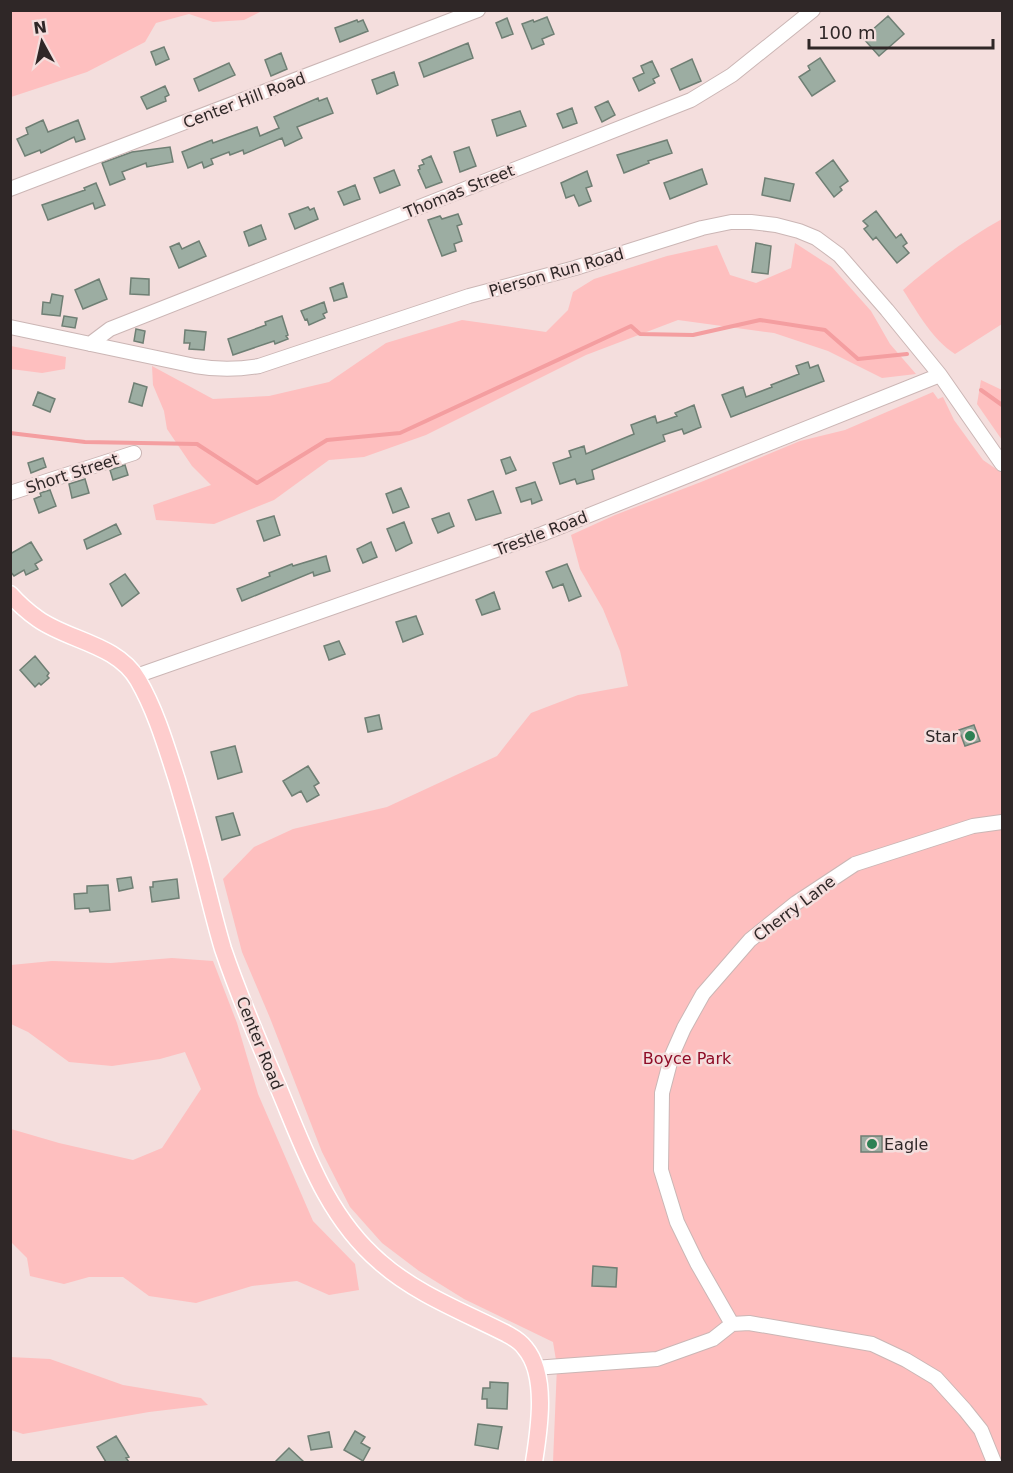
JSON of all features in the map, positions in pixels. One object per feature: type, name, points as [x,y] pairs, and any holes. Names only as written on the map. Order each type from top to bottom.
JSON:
[{"type":"main road","name":"Center Road","points":[[10,594],[39,620],[102,648],[136,676],[151,704],[168,753],[195,842],[223,948],[271,1072],[329,1202],[361,1245],[411,1286],[519,1341],[527,1350],[540,1390],[540,1422],[534,1462]]},
{"type":"street","name":"Center Hill Road","points":[[10,189],[478,10]]},
{"type":"street","name":"Thomas Street","points":[[90,344],[110,329],[691,100],[732,75],[813,10]]},
{"type":"street","name":"Pierson Run Road","points":[[10,327],[195,366],[239,370],[270,363],[469,296],[585,265],[702,228],[731,222],[751,222],[799,231],[816,238],[839,255],[940,375],[1002,464]]},
{"type":"street","name":"Trestle Road","points":[[136,676],[542,534],[940,375]]},
{"type":"street","name":"Short Street","points":[[10,493],[134,453]]},
{"type":"street","name":"Cherry Lane","points":[[732,1324],[697,1263],[677,1222],[661,1170],[662,1093],[672,1056],[684,1028],[703,994],[750,940],[796,903],[855,864],[973,826],[1002,822]]},
{"type":"street","points":[[534,1368],[657,1359],[713,1339],[732,1324],[749,1323],[873,1344],[936,1378],[981,1430],[994,1462]]},
{"type":"green space","points":[[11,10],[262,11],[244,20],[213,22],[189,14],[156,23],[145,42],[87,72],[11,97]]},
{"type":"green space","points":[[1002,219],[1002,324],[955,354],[932,333],[903,290],[951,252]]},
{"type":"green space","points":[[795,243],[832,267],[871,311],[890,344],[916,374],[882,378],[828,351],[774,333],[678,320],[586,355],[426,435],[364,457],[329,460],[274,500],[214,524],[156,520],[153,505],[211,485],[192,466],[167,429],[164,411],[153,385],[152,366],[213,399],[269,396],[329,382],[386,343],[462,320],[546,332],[568,310],[573,292],[594,279],[667,256],[717,245],[730,275],[756,283],[791,268]]},
{"type":"green space","points":[[11,346],[66,357],[65,369],[42,373],[11,369]]},
{"type":"green space","points":[[981,380],[1002,390],[1002,440],[977,404]]},
{"type":"green space","name":"Boyce Park","points":[[933,392],[938,399],[943,397],[954,420],[983,460],[1002,473],[1002,1462],[553,1462],[557,1366],[553,1342],[464,1299],[419,1271],[382,1243],[350,1207],[322,1152],[242,952],[223,879],[254,847],[293,829],[387,807],[497,756],[531,713],[578,695],[628,686],[620,651],[603,609],[580,569],[571,535],[800,441],[845,430]]},
{"type":"green space","points":[[172,958],[213,961],[237,1023],[258,1094],[313,1221],[355,1264],[359,1290],[329,1295],[297,1281],[252,1286],[196,1303],[149,1296],[123,1277],[89,1277],[64,1284],[30,1276],[27,1258],[11,1242],[11,1129],[133,1160],[162,1148],[201,1089],[185,1052],[160,1059],[112,1066],[69,1062],[28,1032],[11,1024],[11,965],[52,961],[111,963]]},
{"type":"green space","points":[[10,1357],[50,1359],[123,1385],[201,1398],[208,1405],[149,1412],[23,1434],[11,1430]]},
{"type":"building","points":[[888,16],[904,34],[879,56],[863,38]]},
{"type":"building","points":[[547,17],[554,34],[542,39],[544,44],[532,49],[522,24]]},
{"type":"building","points":[[507,18],[513,34],[502,38],[496,23]]},
{"type":"building","points":[[357,20],[358,22],[363,20],[368,31],[340,42],[335,28]]},
{"type":"building","points":[[468,43],[473,58],[424,77],[419,63]]},
{"type":"building","points":[[164,47],[169,59],[156,65],[151,52]]},
{"type":"building","points":[[281,53],[287,69],[271,76],[265,60]]},
{"type":"building","points":[[820,58],[835,81],[812,96],[799,77],[810,70],[808,66]]},
{"type":"building","points":[[692,59],[701,81],[680,90],[671,69]]},
{"type":"building","points":[[652,61],[659,76],[653,79],[655,83],[639,91],[633,78],[644,73],[641,66]]},
{"type":"building","points":[[229,63],[235,75],[199,91],[194,79]]},
{"type":"building","points":[[394,72],[398,85],[377,94],[372,80]]},
{"type":"building","points":[[165,86],[169,95],[165,97],[166,101],[147,109],[141,97]]},
{"type":"building","points":[[318,98],[319,101],[327,98],[333,113],[297,127],[302,138],[285,146],[282,138],[244,154],[243,150],[230,155],[229,152],[211,159],[213,164],[204,168],[202,162],[188,168],[182,152],[212,140],[213,143],[257,127],[260,136],[279,128],[274,117]]},
{"type":"building","points":[[608,101],[615,115],[602,122],[595,107]]},
{"type":"building","points":[[572,108],[577,123],[563,128],[557,114]]},
{"type":"building","points":[[520,111],[526,126],[497,136],[492,120]]},
{"type":"building","points":[[43,120],[48,132],[78,120],[85,139],[76,142],[74,137],[41,153],[40,150],[25,156],[17,139],[28,134],[26,128]]},
{"type":"building","points":[[667,140],[672,153],[648,161],[649,163],[624,173],[617,155]]},
{"type":"building","points":[[170,147],[173,162],[147,167],[146,163],[122,172],[125,179],[110,185],[102,163],[132,152]]},
{"type":"building","points":[[469,147],[476,166],[460,172],[454,152]]},
{"type":"building","points":[[431,156],[442,182],[426,188],[418,170],[419,166],[424,164],[422,160]]},
{"type":"building","points":[[833,160],[848,181],[840,187],[842,190],[834,197],[816,173]]},
{"type":"building","points":[[702,169],[707,184],[670,199],[664,183]]},
{"type":"building","points":[[394,170],[400,185],[380,193],[374,178]]},
{"type":"building","points":[[587,171],[592,186],[586,188],[591,201],[579,206],[574,195],[566,198],[561,183]]},
{"type":"building","points":[[765,178],[794,184],[790,201],[762,195]]},
{"type":"building","points":[[96,183],[105,205],[95,209],[93,203],[48,220],[42,205],[85,190],[84,188]]},
{"type":"building","points":[[355,185],[360,199],[344,205],[338,192]]},
{"type":"building","points":[[308,207],[310,210],[314,208],[318,219],[295,229],[289,214]]},
{"type":"building","points":[[876,211],[896,238],[901,234],[907,243],[903,246],[909,253],[897,263],[876,237],[873,240],[864,229],[868,226],[863,221]]},
{"type":"building","points":[[458,214],[462,224],[457,226],[462,241],[454,244],[456,251],[442,256],[428,220]]},
{"type":"building","points":[[261,225],[266,239],[249,246],[244,232]]},
{"type":"building","points":[[199,241],[206,256],[179,268],[170,247],[179,243],[182,249]]},
{"type":"building","points":[[756,243],[771,246],[768,274],[752,272]]},
{"type":"building","points":[[131,278],[149,279],[149,295],[130,294]]},
{"type":"building","points":[[99,279],[107,299],[83,309],[75,290]]},
{"type":"building","points":[[343,283],[347,297],[334,301],[330,288]]},
{"type":"building","points":[[52,294],[63,296],[60,316],[42,314],[43,302],[50,303]]},
{"type":"building","points":[[324,302],[327,312],[323,314],[325,318],[309,325],[301,311]]},
{"type":"building","points":[[64,316],[77,318],[75,328],[62,326]]},
{"type":"building","points":[[282,316],[288,339],[275,344],[274,341],[233,355],[228,339],[266,325],[265,322]]},
{"type":"building","points":[[136,329],[145,331],[143,343],[134,341]]},
{"type":"building","points":[[185,330],[206,332],[204,350],[189,349],[190,343],[184,343]]},
{"type":"building","points":[[808,362],[810,368],[818,365],[824,381],[731,417],[722,395],[743,387],[746,397],[799,374],[796,366]]},
{"type":"building","points":[[134,383],[147,387],[142,406],[129,402]]},
{"type":"building","points":[[38,392],[55,399],[50,412],[33,405]]},
{"type":"building","points":[[694,405],[701,427],[684,434],[682,429],[663,435],[665,441],[592,470],[594,479],[577,484],[575,479],[560,484],[553,463],[571,457],[569,451],[584,446],[586,454],[634,434],[631,425],[655,416],[657,423],[677,416],[675,413]]},
{"type":"building","points":[[510,457],[516,470],[506,474],[501,460]]},
{"type":"building","points":[[43,458],[46,467],[31,473],[28,463]]},
{"type":"building","points":[[125,465],[128,475],[113,480],[110,470]]},
{"type":"building","points":[[85,479],[89,493],[72,498],[69,484]]},
{"type":"building","points":[[535,482],[542,500],[532,504],[531,499],[521,502],[516,488]]},
{"type":"building","points":[[401,488],[409,507],[393,513],[386,494]]},
{"type":"building","points":[[50,490],[56,506],[39,513],[34,499],[41,496],[40,493]]},
{"type":"building","points":[[493,491],[501,513],[476,520],[468,500]]},
{"type":"building","points":[[449,513],[454,526],[438,533],[432,519]]},
{"type":"building","points":[[274,516],[280,535],[264,541],[257,521]]},
{"type":"building","points":[[404,522],[412,543],[396,551],[387,529]]},
{"type":"building","points":[[116,524],[121,534],[87,549],[84,540]]},
{"type":"building","points":[[31,542],[42,560],[35,564],[38,569],[26,575],[24,570],[14,576],[10,571],[10,554]]},
{"type":"building","points":[[371,542],[377,557],[363,563],[357,549]]},
{"type":"building","points":[[326,556],[330,571],[314,576],[313,572],[242,601],[237,589],[270,576],[269,573],[292,564],[293,566]]},
{"type":"building","points":[[567,564],[581,596],[569,601],[563,584],[553,588],[546,572]]},
{"type":"building","points":[[125,574],[139,593],[122,606],[110,584]]},
{"type":"building","points":[[494,592],[500,609],[482,615],[476,600]]},
{"type":"building","points":[[416,616],[423,634],[403,642],[396,622]]},
{"type":"building","points":[[339,641],[345,654],[329,660],[324,646]]},
{"type":"building","points":[[35,656],[49,673],[47,676],[49,678],[35,687],[20,670]]},
{"type":"building","points":[[379,715],[382,729],[368,732],[365,718]]},
{"type":"building","name":"Star","points":[[974,725],[980,741],[965,746],[959,730]]},
{"type":"building","points":[[235,746],[242,772],[218,779],[211,752]]},
{"type":"building","points":[[308,766],[319,783],[314,786],[319,795],[307,802],[301,791],[292,796],[283,781]]},
{"type":"building","points":[[233,813],[240,835],[222,840],[216,817]]},
{"type":"building","points":[[131,877],[133,888],[119,891],[117,879]]},
{"type":"building","points":[[177,879],[179,898],[152,902],[150,887],[153,887],[153,882]]},
{"type":"building","points":[[108,885],[110,910],[90,912],[89,908],[75,909],[74,894],[87,893],[87,886]]},
{"type":"building","name":"Eagle","points":[[861,1136],[882,1136],[882,1152],[861,1152]]},
{"type":"building","points":[[593,1266],[617,1268],[616,1287],[592,1286]]},
{"type":"building","points":[[490,1382],[508,1383],[507,1409],[487,1408],[487,1399],[482,1399],[483,1388],[490,1388]]},
{"type":"building","points":[[478,1424],[502,1427],[498,1449],[475,1445]]},
{"type":"building","points":[[355,1431],[365,1437],[361,1443],[370,1448],[363,1461],[344,1450]]},
{"type":"building","points":[[329,1432],[332,1447],[311,1450],[308,1436]]},
{"type":"building","points":[[116,1436],[129,1457],[126,1458],[129,1462],[106,1462],[97,1447]]},
{"type":"building","points":[[289,1448],[304,1462],[275,1462]]},
{"type":"waterway","points":[[10,433],[85,442],[197,444],[257,483],[327,440],[400,433],[631,326],[640,334],[693,335],[760,320],[825,330],[858,359],[907,354]]},
{"type":"waterway","points":[[981,390],[1002,405]]},
{"type":"place","name":"Star","points":[[970,736]]},
{"type":"place","name":"Eagle","points":[[872,1144]]}]
